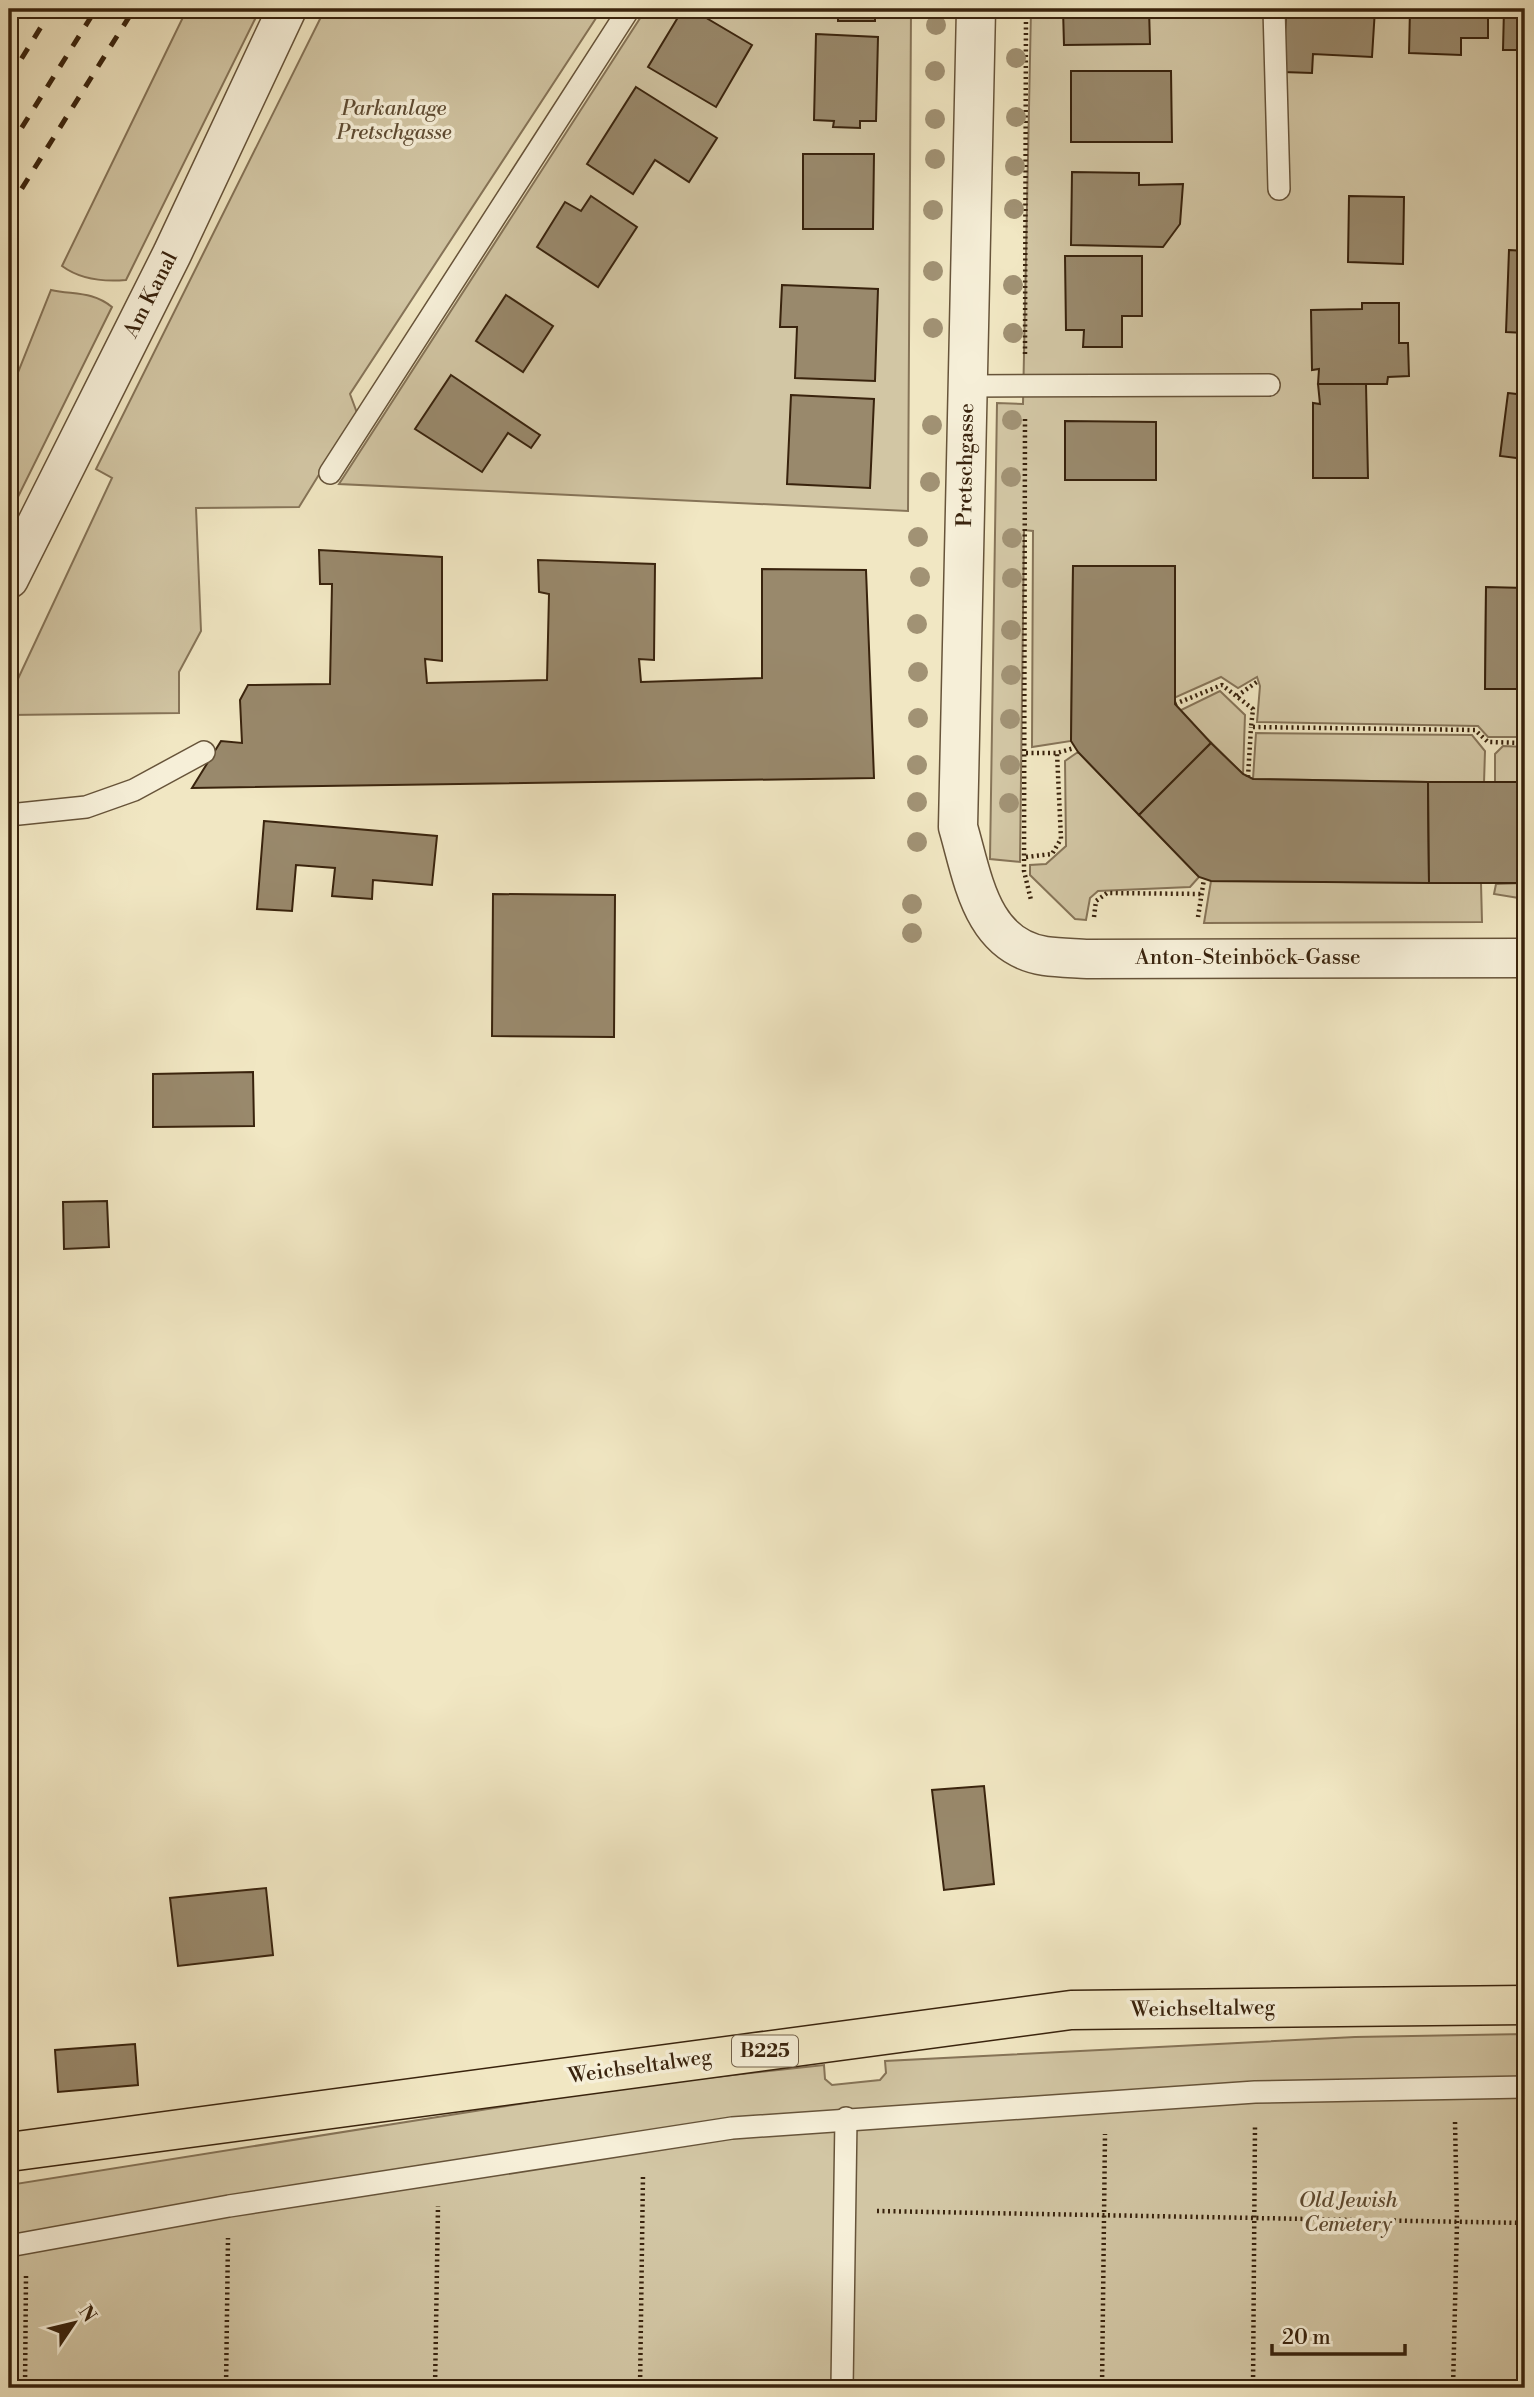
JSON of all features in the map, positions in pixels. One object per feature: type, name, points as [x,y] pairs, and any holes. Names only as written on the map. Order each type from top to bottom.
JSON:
[{"type":"main road","name":"Weichseltalweg","points":[[9,2151],[1071,2010],[1525,2005]]},
{"type":"street","name":"Am Kanal","points":[[9,579],[172,254],[287,9]]},
{"type":"street","name":"Pretschgasse","points":[[976,9],[958,827],[985,917]]},
{"type":"street","name":"Anton-Steinböck-Gasse","points":[[985,917],[1014,946],[1043,956],[1525,958]]},
{"type":"lane","points":[[330,473],[629,9]]},
{"type":"lane","points":[[1274,9],[1279,189]]},
{"type":"lane","points":[[967,386],[1269,385]]},
{"type":"lane","points":[[9,815],[86,807],[134,790],[204,752]]},
{"type":"lane","points":[[18,2245],[229,2206],[732,2128],[846,2118],[1255,2092],[1525,2087]]},
{"type":"lane","points":[[842,2388],[846,2118]]},
{"type":"path","points":[[1026,9],[1024,872],[1043,956]]},
{"type":"path","points":[[1237,696],[1258,681]]},
{"type":"path","points":[[1175,704],[1222,685],[1253,709],[1248,777]]},
{"type":"path","points":[[1251,727],[1475,730],[1488,743],[1525,743]]},
{"type":"path","points":[[1026,753],[1058,753],[1074,748]]},
{"type":"path","points":[[1026,857],[1052,854],[1061,839],[1058,753]]},
{"type":"path","points":[[1196,929],[1204,880]]},
{"type":"path","points":[[1088,958],[1096,901],[1107,893],[1202,894]]},
{"type":"path","points":[[1453,2388],[1457,2222],[1454,2088]]},
{"type":"path","points":[[1253,2388],[1255,2092]]},
{"type":"path","points":[[1102,2388],[1105,2102]]},
{"type":"path","points":[[640,2388],[643,2142]]},
{"type":"path","points":[[436,2388],[438,2174]]},
{"type":"path","points":[[226,2388],[229,2206]]},
{"type":"path","points":[[844,2211],[1525,2223]]},
{"type":"path","points":[[18,2245],[25,2388]]},
{"type":"green space","points":[[187,9],[260,9],[126,280],[109,281],[77,274],[62,266]]},
{"type":"green space","name":"Parkanlage Pretschgasse","points":[[325,9],[602,9],[350,394],[357,413],[299,507],[196,508],[201,631],[179,672],[179,713],[9,715],[9,698],[112,478],[96,469]]},
{"type":"green space","points":[[646,9],[911,9],[908,511],[339,484]]},
{"type":"green space","points":[[1031,9],[1525,9],[1525,588],[1486,588],[1485,688],[1525,689],[1525,737],[1488,737],[1478,726],[1257,722],[1260,686],[1257,677],[1238,688],[1221,677],[1174,698],[1175,566],[1073,566],[1071,741],[1032,747],[1033,531],[1024,530],[1020,862],[990,859],[997,403],[1023,404]]},
{"type":"green space","points":[[51,290],[90,296],[112,307],[9,515],[9,395]]},
{"type":"green space","points":[[1220,691],[1245,715],[1243,774],[1179,711]]},
{"type":"green space","points":[[1256,733],[1472,735],[1485,751],[1484,783],[1253,779]]},
{"type":"green space","points":[[1503,746],[1525,747],[1525,782],[1495,782],[1495,754]]},
{"type":"green space","points":[[1078,752],[1199,877],[1190,887],[1098,891],[1090,898],[1086,920],[1075,919],[1030,875],[1030,865],[1046,864],[1066,846],[1065,761]]},
{"type":"green space","points":[[1211,881],[1481,883],[1482,922],[1204,923]]},
{"type":"green space","points":[[1525,883],[1525,899],[1494,894],[1496,884]]},
{"type":"green space","name":"Old Jewish Cemetery","points":[[1525,2034],[1525,2388],[9,2388],[9,2185],[633,2086],[824,2065],[825,2079],[832,2085],[880,2080],[886,2073],[885,2061],[1355,2037]]},
{"type":"building","points":[[683,9],[691,9],[752,45],[716,107],[648,67]]},
{"type":"building","points":[[838,9],[875,9],[875,21],[838,21]]},
{"type":"building","points":[[1063,9],[1149,9],[1150,44],[1064,45]]},
{"type":"building","points":[[1300,9],[1375,9],[1372,57],[1313,54],[1312,73],[1283,72],[1286,13],[1299,13]]},
{"type":"building","points":[[1410,9],[1488,9],[1488,38],[1461,38],[1461,55],[1409,53]]},
{"type":"building","points":[[1504,9],[1525,9],[1525,50],[1503,50]]},
{"type":"building","points":[[816,34],[878,37],[876,121],[860,121],[860,128],[833,127],[834,121],[814,120]]},
{"type":"building","points":[[1071,71],[1171,71],[1172,142],[1071,142]]},
{"type":"building","points":[[636,87],[717,138],[689,182],[655,160],[633,194],[587,164]]},
{"type":"building","points":[[803,154],[874,154],[873,229],[803,229]]},
{"type":"building","points":[[1072,172],[1139,173],[1139,185],[1183,184],[1180,224],[1163,247],[1071,245]]},
{"type":"building","points":[[591,196],[637,227],[598,287],[537,247],[565,202],[581,211]]},
{"type":"building","points":[[1349,196],[1404,197],[1403,264],[1348,262]]},
{"type":"building","points":[[1509,250],[1525,251],[1525,333],[1506,332]]},
{"type":"building","points":[[1065,256],[1142,256],[1142,316],[1122,316],[1122,347],[1083,347],[1084,330],[1066,330]]},
{"type":"building","points":[[782,285],[878,289],[875,381],[795,378],[797,327],[780,327]]},
{"type":"building","points":[[506,295],[553,326],[523,372],[476,341]]},
{"type":"building","points":[[1362,303],[1399,303],[1399,343],[1408,343],[1409,376],[1388,377],[1387,384],[1318,384],[1319,369],[1312,370],[1311,310],[1362,309]]},
{"type":"building","points":[[451,375],[540,435],[531,448],[508,433],[482,472],[415,429]]},
{"type":"building","points":[[1318,384],[1366,384],[1368,478],[1313,478],[1313,403],[1320,404]]},
{"type":"building","points":[[1508,393],[1525,395],[1525,459],[1500,456]]},
{"type":"building","points":[[791,395],[874,399],[870,488],[787,484]]},
{"type":"building","points":[[1065,421],[1156,422],[1156,480],[1065,480]]},
{"type":"building","points":[[319,550],[442,557],[442,661],[425,659],[427,683],[547,680],[549,594],[539,592],[538,560],[655,564],[654,660],[639,659],[641,682],[762,678],[762,569],[866,570],[874,778],[192,788],[221,741],[242,743],[240,700],[248,685],[330,684],[332,584],[320,584]]},
{"type":"building","points":[[1073,566],[1175,566],[1175,704],[1211,743],[1139,815],[1078,752],[1071,741]]},
{"type":"building","points":[[1486,587],[1525,588],[1525,689],[1485,689]]},
{"type":"building","points":[[1211,743],[1243,774],[1253,779],[1428,782],[1429,883],[1211,881],[1199,877],[1139,815]]},
{"type":"building","points":[[1428,782],[1525,782],[1525,883],[1429,883]]},
{"type":"building","points":[[264,821],[437,836],[432,885],[373,880],[372,899],[332,896],[335,868],[296,865],[292,911],[257,909]]},
{"type":"building","points":[[493,894],[615,895],[614,1037],[492,1036]]},
{"type":"building","points":[[253,1072],[254,1126],[153,1127],[153,1074]]},
{"type":"building","points":[[107,1201],[109,1247],[64,1249],[63,1202]]},
{"type":"building","points":[[984,1786],[994,1884],[944,1890],[932,1790]]},
{"type":"building","points":[[266,1888],[273,1955],[178,1966],[170,1898]]},
{"type":"building","points":[[135,2044],[138,2085],[58,2092],[55,2050]]},
{"type":"railway","points":[[9,79],[52,9]]},
{"type":"railway","points":[[9,148],[96,9]]},
{"type":"railway","points":[[9,209],[134,9]]}]
